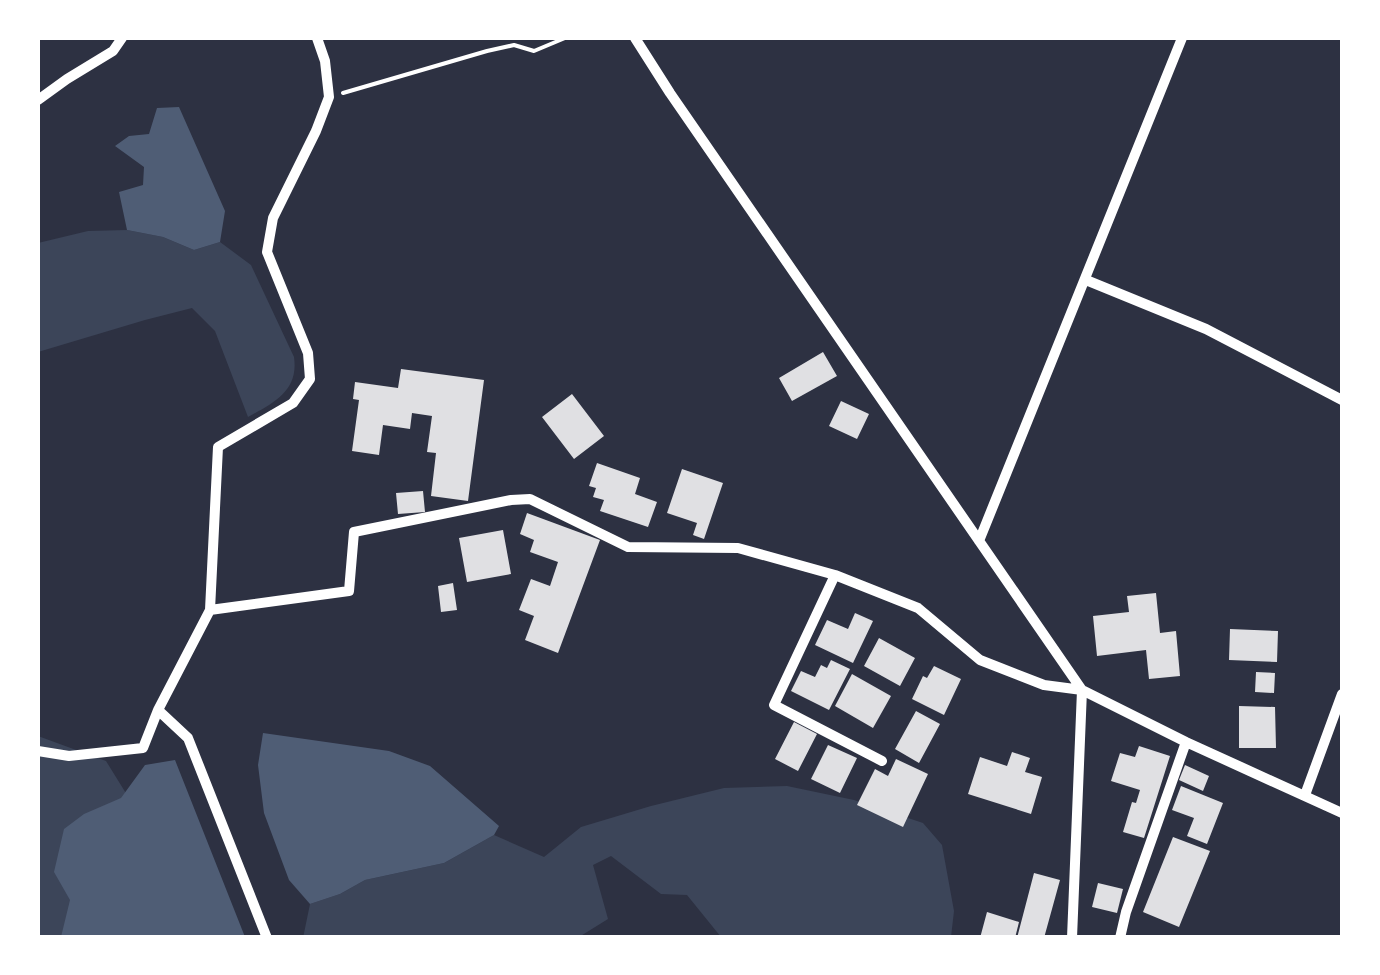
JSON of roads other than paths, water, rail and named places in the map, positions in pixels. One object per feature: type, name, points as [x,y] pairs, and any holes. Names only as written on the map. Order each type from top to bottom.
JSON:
[{"type":"street","points":[[38,100],[113,52],[122,38]]},
{"type":"street","points":[[38,751],[69,756],[143,748],[158,710],[210,610],[218,448],[294,403],[310,379],[308,352],[267,252],[273,218],[329,98],[325,60],[316,38]]},
{"type":"street","points":[[635,38],[1082,690],[1072,938]]},
{"type":"street","points":[[979,542],[1182,38]]},
{"type":"street","points":[[1086,280],[1206,330],[1342,400]]},
{"type":"street","points":[[210,610],[349,590],[354,532],[530,499],[628,547],[738,548],[835,575],[918,608],[980,660],[1044,685],[1082,690],[1342,813]]},
{"type":"street","points":[[835,575],[774,705],[882,762]]},
{"type":"street","points":[[1306,795],[1342,694]]},
{"type":"street","points":[[158,710],[188,738],[267,938]]},
{"type":"street","points":[[1120,938],[1186,742]]}]
